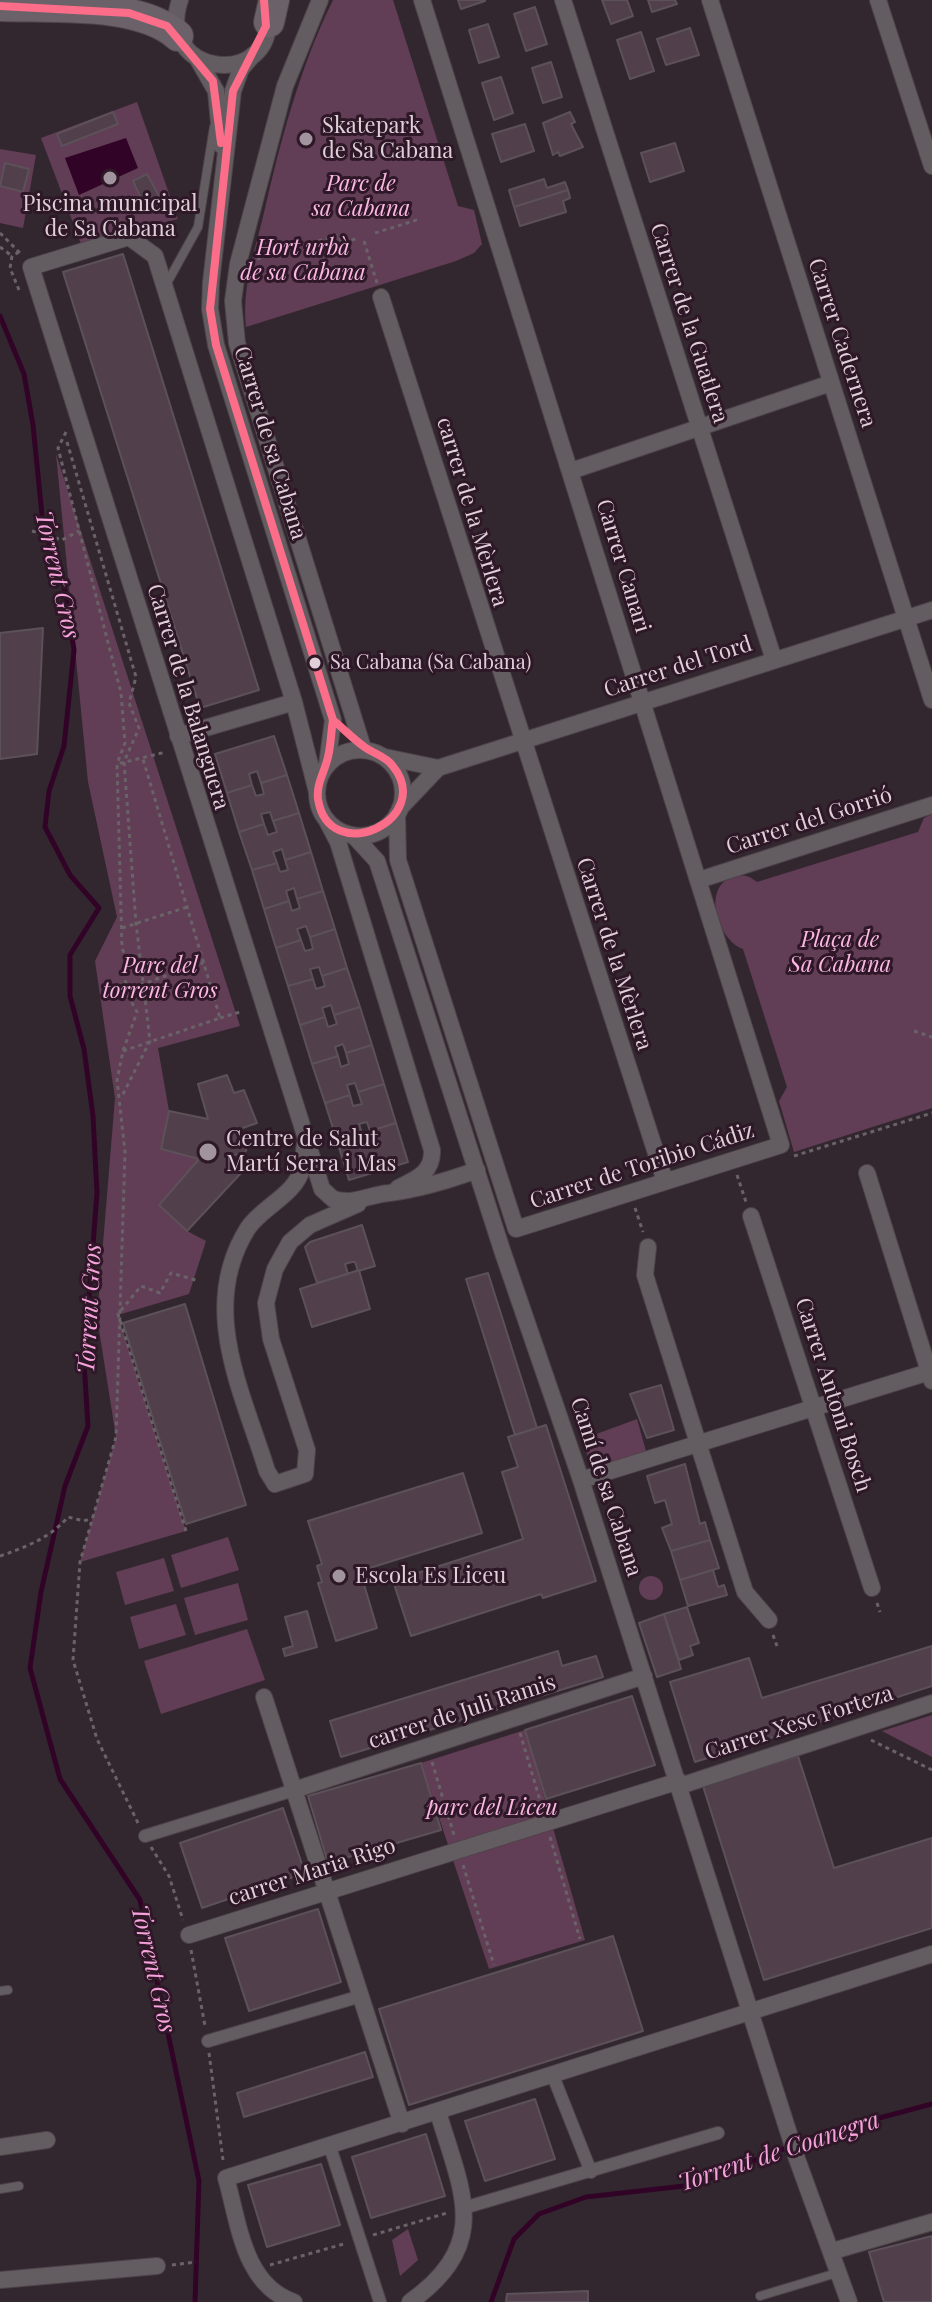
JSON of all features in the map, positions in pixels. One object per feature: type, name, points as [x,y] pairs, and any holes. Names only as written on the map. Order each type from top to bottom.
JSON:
[{"type":"highway","points":[[0,6],[140,15],[167,26],[187,46]]},
{"type":"street","points":[[180,0],[175,18],[187,46],[223,66],[243,62],[253,55]]},
{"type":"street","points":[[320,0],[285,86],[238,264],[233,301],[237,343],[371,751]]},
{"type":"street","name":"Carrer Canari","points":[[422,0],[781,1145]]},
{"type":"street","name":"Carrer de la Guatlera","points":[[563,0],[774,660]]},
{"type":"street","name":"Carrer Cadernera","points":[[710,0],[932,700]]},
{"type":"street","points":[[878,0],[932,166]]},
{"type":"street","name":"Carrer de sa Cabana","points":[[269,7],[253,55],[234,83],[211,282],[211,322],[333,720],[327,765]]},
{"type":"street","name":"Carrer de sa Cabana","points":[[187,46],[213,81],[218,102],[223,173]]},
{"type":"street","points":[[28,267],[129,237],[155,256],[294,702],[317,792],[338,842],[432,1150],[433,1161],[426,1173],[389,1193],[362,1201],[310,1225],[290,1242],[275,1269],[266,1303],[271,1339],[307,1450],[305,1474],[275,1484],[267,1471],[223,1325],[225,1285],[233,1256],[249,1225],[288,1190],[302,1171],[307,1138]]},
{"type":"street","name":"Carrer de la Balanguera","points":[[28,267],[322,1189],[333,1199],[362,1201]]},
{"type":"street","name":"carrer de la Mèrlera","points":[[381,297],[521,741]]},
{"type":"street","points":[[571,471],[831,383]]},
{"type":"street","name":"Carrer del Tord","points":[[399,811],[438,768],[932,610]]},
{"type":"street","points":[[178,736],[294,702]]},
{"type":"street","points":[[333,720],[401,780],[399,811],[381,830],[377,861]]},
{"type":"street","name":"Carrer de la Mèrlera","points":[[521,741],[665,1181]]},
{"type":"street","points":[[317,792],[327,765],[339,755],[371,751],[438,768]]},
{"type":"street","name":"Carrer del Gorrió","points":[[699,880],[932,805]]},
{"type":"street","name":"Carrer de Toribio Cádiz","points":[[399,811],[398,860],[516,1229],[781,1145]]},
{"type":"street","points":[[327,821],[353,835],[377,861]]},
{"type":"street","points":[[353,835],[381,830]]},
{"type":"street","name":"Camí de sa Cabana","points":[[377,861],[680,1783],[749,2013],[797,2159],[833,2251]]},
{"type":"street","points":[[389,1193],[406,1193],[477,1170]]},
{"type":"street","points":[[581,1480],[931,1374],[867,1173]]},
{"type":"street","name":"Carrer Antoni Bosch","points":[[751,1216],[872,1588]]},
{"type":"street","points":[[648,1247],[645,1275],[745,1592],[769,1620]]},
{"type":"street","name":"carrer de Juli Ramis","points":[[294,1790],[644,1676]]},
{"type":"street","points":[[264,1697],[402,2124]]},
{"type":"street","name":"Carrer Xesc Forteza","points":[[680,1783],[932,1703]]},
{"type":"street","name":"carrer Maria Rigo","points":[[189,1935],[326,1889],[680,1783]]},
{"type":"street","points":[[145,1836],[294,1790]]},
{"type":"street","points":[[294,2302],[284,2299],[252,2271],[226,2178],[932,1954]]},
{"type":"street","points":[[208,2041],[361,1996]]},
{"type":"street","points":[[553,2076],[591,2172]]},
{"type":"street","points":[[410,2302],[440,2281],[458,2248],[467,2207],[438,2112]]},
{"type":"street","points":[[467,2207],[718,2133]]},
{"type":"street","points":[[0,2147],[47,2140]]},
{"type":"street","points":[[330,2147],[380,2302]]},
{"type":"street","points":[[849,2302],[833,2251],[932,2222]]},
{"type":"street","points":[[0,2280],[157,2266]]},
{"type":"lane","points":[[165,289],[198,227],[218,102]]},
{"type":"lane","points":[[0,2189],[19,2186]]},
{"type":"lane","points":[[760,2296],[840,2272]]},
{"type":"path","points":[[375,233],[420,219]]},
{"type":"path","points":[[0,233],[19,252],[28,267]]},
{"type":"path","points":[[238,264],[339,235],[342,243],[359,238]]},
{"type":"path","points":[[364,241],[381,297]]},
{"type":"path","points":[[0,247],[12,256]]},
{"type":"path","points":[[12,256],[19,252]]},
{"type":"path","points":[[12,256],[10,268],[24,303]]},
{"type":"path","points":[[68,427],[58,448],[121,693],[125,743],[117,764],[122,948],[127,961],[125,990],[137,1012],[123,1051],[117,1080],[125,1152],[116,1437],[80,1562],[73,1660],[97,1739],[145,1836],[169,1876],[189,1935],[208,2041],[212,2096],[226,2178]]},
{"type":"path","points":[[75,429],[67,442],[68,451],[136,677],[129,703],[139,728],[124,762],[136,923],[150,1041],[121,1098]]},
{"type":"path","points":[[32,531],[62,540],[79,531]]},
{"type":"path","points":[[117,764],[166,751],[172,771],[187,767]]},
{"type":"path","points":[[143,758],[220,1018]]},
{"type":"path","points":[[122,928],[187,907]]},
{"type":"path","points":[[125,990],[203,963]]},
{"type":"path","points":[[123,1051],[240,1012]]},
{"type":"path","points":[[914,1031],[932,1037]]},
{"type":"path","points":[[781,1145],[789,1157],[932,1113]]},
{"type":"path","points":[[732,1160],[751,1216]]},
{"type":"path","points":[[630,1193],[648,1247]]},
{"type":"path","points":[[118,1314],[141,1286],[160,1293],[171,1273],[199,1281]]},
{"type":"path","points":[[118,1314],[186,1531]]},
{"type":"path","points":[[0,1556],[29,1548],[41,1536],[56,1530],[68,1517],[84,1521],[92,1518]]},
{"type":"path","points":[[850,1729],[932,1770]]},
{"type":"path","points":[[266,2266],[467,2207]]},
{"type":"path","points":[[157,2266],[196,2262]]},
{"type":"green space","name":"Parc de sa Cabana","points":[[333,0],[393,0],[458,206],[474,210],[482,244],[474,253],[456,261],[246,327],[250,271],[284,134],[300,79]]},
{"type":"green space","name":"Piscina municipal de Sa Cabana","points":[[137,102],[178,219],[81,244],[41,138]]},
{"type":"green space","points":[[0,149],[36,155],[23,228],[0,223]]},
{"type":"green space","name":"Parc del torrent Gros","points":[[56,454],[240,1026],[158,1048],[169,1111],[161,1149],[199,1159],[159,1205],[187,1231],[206,1241],[189,1294],[118,1315],[186,1531],[80,1562],[116,1437],[97,1317],[115,1098],[95,961],[117,917],[88,782]]},
{"type":"green space","name":"Plaça de Sa Cabana","points":[[932,814],[932,1108],[794,1152],[779,1101],[787,1087],[743,949],[734,944],[720,925],[716,902],[718,891],[723,883],[733,877],[746,876],[757,882],[918,832],[924,818]]},
{"type":"green space","points":[[637,1419],[646,1451],[591,1469],[583,1439]]},
{"type":"green space","points":[[228,1537],[239,1570],[181,1588],[171,1555]]},
{"type":"green space","points":[[164,1558],[174,1591],[125,1605],[116,1572]]},
{"type":"green space","points":[[651,1576],[659,1580],[663,1588],[659,1596],[651,1600],[643,1596],[639,1588],[643,1580]]},
{"type":"green space","points":[[238,1583],[248,1620],[195,1635],[184,1598]]},
{"type":"green space","points":[[176,1604],[186,1635],[139,1649],[130,1617]]},
{"type":"green space","points":[[247,1629],[265,1680],[161,1714],[144,1661]]},
{"type":"green space","points":[[932,1715],[932,1757],[882,1731]]},
{"type":"green space","name":"parc del Liceu","points":[[525,1730],[585,1940],[489,1969],[421,1763]]},
{"type":"green space","points":[[408,2229],[418,2260],[400,2276],[392,2240]]},
{"type":"shaded area","points":[[126,138],[138,168],[79,195],[65,158]]},
{"type":"building","points":[[458,0],[485,0],[485,1],[461,9]]},
{"type":"building","points":[[602,0],[627,0],[633,16],[611,24]]},
{"type":"building","points":[[648,0],[675,0],[677,4],[652,12]]},
{"type":"building","points":[[535,7],[547,44],[526,51],[514,14]]},
{"type":"building","points":[[488,24],[499,57],[479,63],[469,30]]},
{"type":"building","points":[[690,28],[699,55],[666,65],[657,39]]},
{"type":"building","points":[[641,32],[654,71],[630,79],[617,40]]},
{"type":"building","points":[[551,62],[562,97],[543,103],[532,68]]},
{"type":"building","points":[[501,77],[513,113],[494,120],[482,83]]},
{"type":"building","points":[[113,112],[118,124],[62,146],[57,134]]},
{"type":"building","points":[[570,112],[575,122],[571,124],[583,147],[560,156],[558,152],[553,155],[543,123]]},
{"type":"building","points":[[525,124],[534,151],[501,162],[492,134]]},
{"type":"building","points":[[675,143],[684,171],[650,182],[641,153]]},
{"type":"building","points":[[5,163],[29,169],[23,192],[0,186]]},
{"type":"building","points":[[147,174],[160,198],[144,205],[133,181]]},
{"type":"building","points":[[544,179],[547,188],[565,182],[568,190],[514,207],[509,190]]},
{"type":"building","points":[[568,190],[570,198],[563,201],[566,212],[520,226],[514,207]]},
{"type":"building","points":[[123,254],[259,690],[200,708],[63,272]]},
{"type":"building","points":[[43,628],[37,754],[0,759],[0,633]]},
{"type":"building","points":[[274,736],[287,775],[261,783],[257,771],[249,774],[252,785],[227,793],[215,754]]},
{"type":"building","points":[[287,775],[299,813],[273,821],[270,812],[261,814],[264,824],[239,832],[227,793],[252,785],[256,796],[264,794],[261,783]]},
{"type":"building","points":[[299,813],[311,852],[285,860],[282,849],[273,852],[277,863],[252,870],[239,832],[264,824],[268,835],[277,832],[273,821]]},
{"type":"building","points":[[311,852],[323,891],[297,899],[294,888],[286,891],[289,901],[264,909],[252,870],[277,863],[280,872],[288,870],[285,860]]},
{"type":"building","points":[[323,891],[335,929],[310,937],[306,926],[297,929],[301,940],[276,948],[264,909],[289,901],[292,911],[300,908],[297,899]]},
{"type":"building","points":[[335,929],[347,968],[322,976],[319,967],[310,969],[313,979],[288,986],[276,948],[301,940],[305,951],[313,949],[310,937]]},
{"type":"building","points":[[347,968],[360,1007],[334,1015],[331,1005],[322,1008],[325,1017],[300,1025],[288,986],[313,979],[316,989],[325,986],[322,976]]},
{"type":"building","points":[[360,1007],[372,1045],[346,1053],[343,1044],[335,1047],[338,1056],[312,1064],[300,1025],[325,1017],[328,1027],[337,1024],[334,1015]]},
{"type":"building","points":[[372,1045],[384,1084],[358,1092],[355,1083],[347,1085],[350,1095],[325,1103],[312,1064],[338,1056],[341,1067],[349,1064],[346,1053]]},
{"type":"building","name":"Centre de Salut Martí Serra i Mas","points":[[227,1075],[234,1093],[244,1090],[257,1123],[234,1131],[247,1147],[245,1154],[231,1155],[228,1159],[242,1172],[187,1231],[159,1205],[199,1159],[161,1149],[169,1111],[208,1119],[198,1084]]},
{"type":"building","points":[[384,1084],[396,1123],[370,1131],[367,1122],[359,1124],[362,1133],[337,1141],[325,1103],[350,1095],[353,1106],[362,1104],[358,1092]]},
{"type":"building","points":[[396,1123],[408,1162],[349,1180],[337,1141],[362,1133],[365,1144],[374,1141],[370,1131]]},
{"type":"building","points":[[362,1225],[375,1266],[358,1271],[355,1262],[345,1264],[348,1274],[317,1283],[305,1247],[310,1242]]},
{"type":"building","points":[[359,1270],[370,1309],[312,1327],[300,1289]]},
{"type":"building","points":[[488,1273],[537,1428],[515,1435],[466,1279]]},
{"type":"building","points":[[185,1304],[246,1505],[186,1524],[123,1323]]},
{"type":"building","points":[[661,1385],[674,1430],[647,1438],[630,1394]]},
{"type":"building","points":[[546,1425],[596,1581],[543,1598],[541,1594],[411,1636],[393,1581],[523,1539],[502,1472],[518,1467],[508,1437]]},
{"type":"building","points":[[685,1464],[700,1524],[705,1522],[710,1540],[671,1551],[662,1528],[672,1524],[665,1500],[655,1503],[647,1476]]},
{"type":"building","points":[[463,1473],[482,1533],[360,1571],[377,1628],[336,1641],[318,1583],[322,1582],[317,1566],[322,1564],[308,1521]]},
{"type":"building","points":[[710,1540],[719,1568],[680,1580],[671,1551]]},
{"type":"building","points":[[713,1570],[718,1587],[724,1585],[727,1595],[688,1606],[680,1580]]},
{"type":"building","points":[[687,1607],[699,1643],[690,1646],[693,1655],[679,1660],[664,1614]]},
{"type":"building","points":[[307,1611],[317,1647],[285,1656],[283,1649],[293,1646],[285,1617]]},
{"type":"building","points":[[664,1614],[681,1669],[657,1677],[639,1623]]},
{"type":"building","points":[[932,1646],[932,1686],[695,1762],[670,1682],[749,1658],[762,1698]]},
{"type":"building","points":[[558,1651],[562,1666],[596,1656],[603,1677],[341,1757],[330,1721]]},
{"type":"building","points":[[632,1696],[655,1765],[546,1799],[525,1730]]},
{"type":"building","points":[[798,1756],[834,1868],[932,1838],[932,1928],[764,1980],[703,1786]]},
{"type":"building","points":[[421,1763],[441,1830],[328,1863],[308,1796]]},
{"type":"building","points":[[283,1808],[305,1873],[202,1908],[180,1843]]},
{"type":"building","points":[[318,1909],[341,1982],[249,2011],[225,1938]]},
{"type":"building","points":[[613,1936],[643,2031],[409,2105],[379,2009]]},
{"type":"building","points":[[365,2052],[373,2077],[244,2117],[237,2093]]},
{"type":"building","points":[[535,2099],[555,2159],[485,2181],[465,2121]]},
{"type":"building","points":[[426,2134],[445,2196],[371,2218],[352,2157]]},
{"type":"building","points":[[321,2164],[340,2225],[267,2247],[248,2185]]},
{"type":"building","points":[[932,2236],[932,2302],[884,2302],[869,2252]]},
{"type":"building","points":[[588,2291],[588,2302],[506,2302],[507,2294]]},
{"type":"waterway","name":"Torrent Gros","points":[[0,316],[24,374],[33,425],[43,525],[65,591],[74,650],[64,746],[49,791],[45,827],[70,875],[99,908],[70,955],[70,996],[84,1049],[93,1116],[97,1193],[84,1362],[88,1426],[65,1486],[41,1592],[30,1668],[60,1779],[140,1900],[199,2181],[195,2302]]},
{"type":"waterway","name":"Torrent de Coanegra","points":[[491,2302],[514,2239],[539,2214],[586,2197],[693,2185],[823,2133],[932,2104]]},
{"type":"transit line","points":[[264,0],[266,26],[233,91],[210,309],[216,345],[333,720]]},
{"type":"transit line","points":[[0,6],[129,13],[167,26],[213,81],[221,143]]},
{"type":"transit line","points":[[333,720],[362,745],[390,762],[402,785],[401,803],[391,818],[376,828],[358,833],[341,831],[326,820],[318,793],[327,762],[333,720]]},
{"type":"place","name":"Skatepark de Sa Cabana","points":[[306,139]]},
{"type":"place","name":"Piscina municipal de Sa Cabana","points":[[110,178]]},
{"type":"place","name":"Sa Cabana (Sa Cabana)","points":[[315,663]]},
{"type":"place","name":"Centre de Salut Martí Serra i Mas","points":[[208,1152]]},
{"type":"place","name":"Escola Es Liceu","points":[[339,1576]]},
{"type":"park label","name":"Hort urbà de sa Cabana","points":[[303,260]]}]
